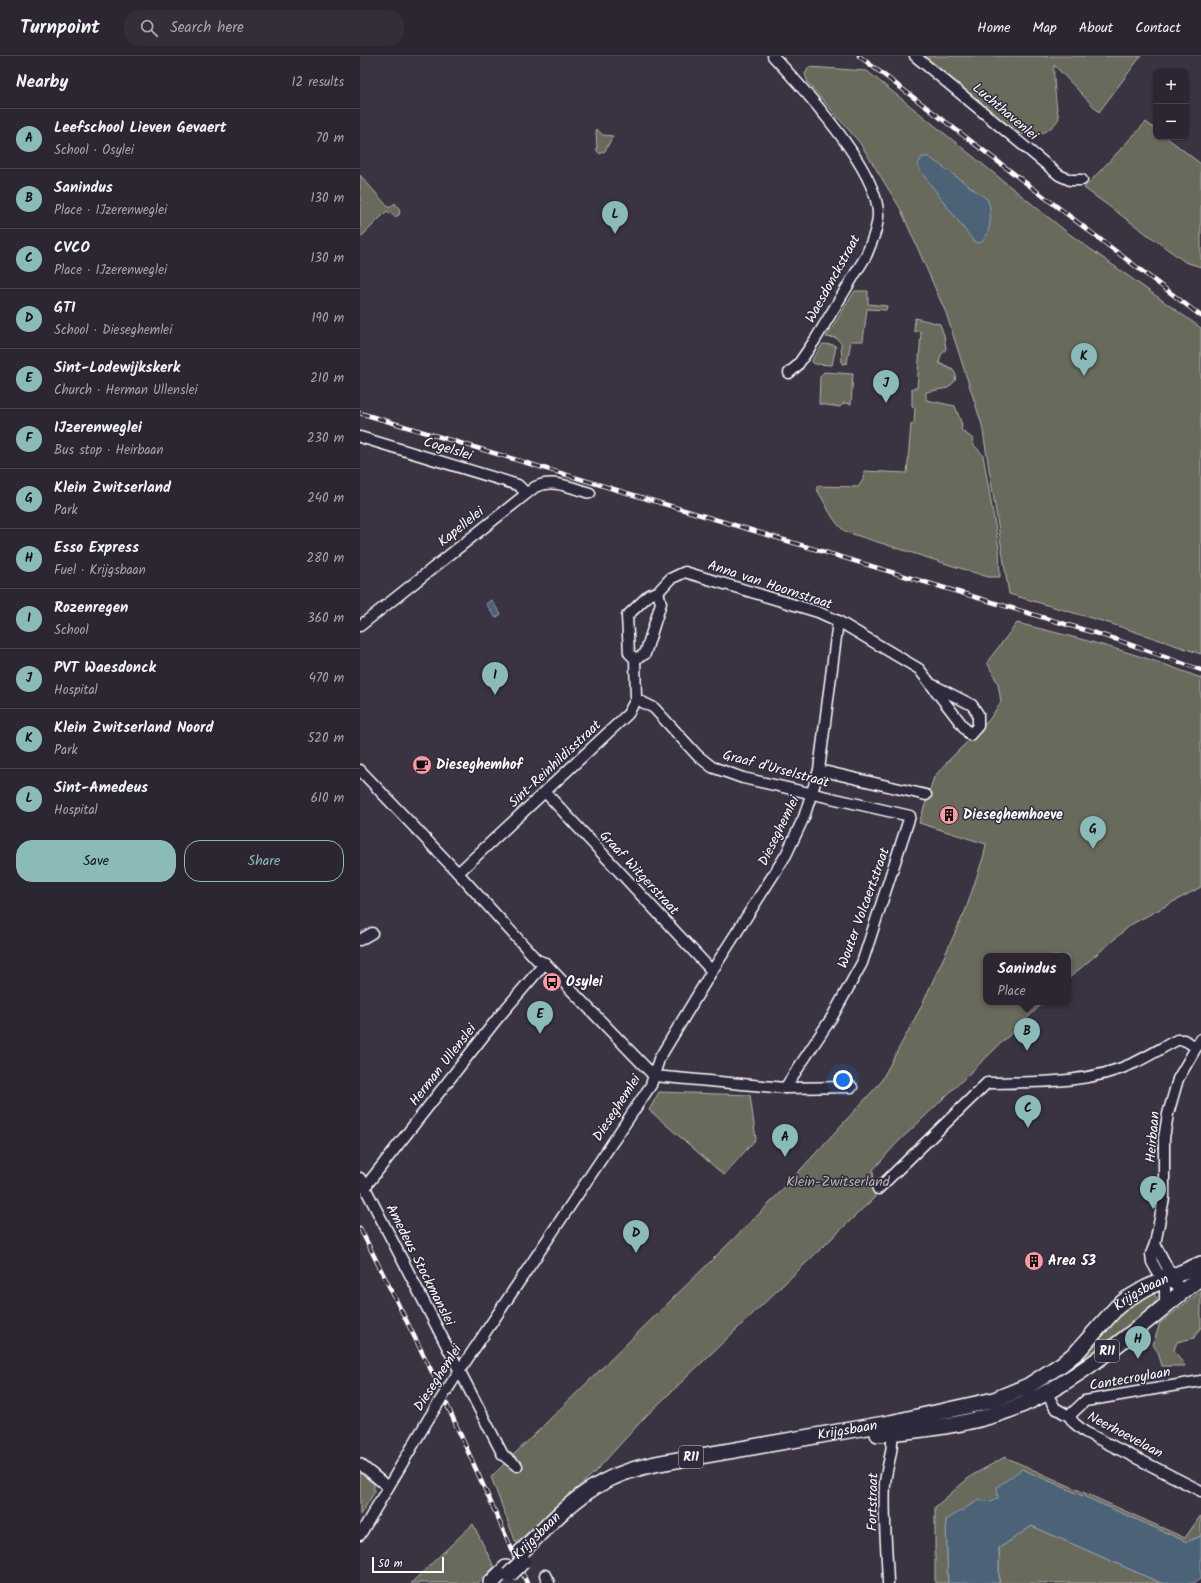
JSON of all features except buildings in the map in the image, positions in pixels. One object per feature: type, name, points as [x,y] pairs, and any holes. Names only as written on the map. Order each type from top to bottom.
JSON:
[{"type":"main road","name":"Krijgsbaan","points":[[891,1428],[994,1400],[1028,1386],[1077,1352],[1116,1307],[1146,1288],[1201,1264]]},
{"type":"main road","name":"Krijgsbaan","points":[[491,1583],[505,1575],[569,1504],[585,1492],[615,1475],[660,1462],[891,1428],[990,1416],[1009,1410],[1046,1392],[1096,1360],[1201,1277]]},
{"type":"street","name":"Waesdonckstraat","points":[[773,56],[838,131],[869,182],[875,196],[878,215],[872,241],[866,256],[815,340],[797,366],[789,373]]},
{"type":"street","name":"Luchthavenlei","points":[[915,56],[1059,175],[1070,180],[1082,180]]},
{"type":"street","name":"Cogelslei","points":[[360,437],[518,485],[526,492]]},
{"type":"street","name":"Kapellelei","points":[[360,626],[526,492],[539,485],[551,483],[590,494]]},
{"type":"street","name":"Anna van Hoornstraat","points":[[658,592],[670,578],[685,572],[818,612],[838,621],[919,669],[933,685],[970,735],[978,726],[978,714],[972,705],[933,685]]},
{"type":"street","points":[[635,659],[645,654],[661,603],[658,592],[649,595],[627,616],[629,653],[635,659],[636,699]]},
{"type":"street","name":"Dieseghemlei","points":[[360,1535],[459,1370],[651,1085],[659,1059],[712,971],[786,855],[804,817],[818,770],[838,621]]},
{"type":"street","name":"Graaf d'Urselstraat","points":[[636,699],[654,708],[697,755],[712,767],[743,778],[910,816]]},
{"type":"street","name":"Sint-Reinhildisstraat","points":[[458,873],[546,793],[628,714],[636,699]]},
{"type":"street","points":[[360,770],[458,873],[537,960],[545,963],[654,1076],[785,1088],[852,1087]]},
{"type":"street","name":"Graaf d'Urselstraat","points":[[818,770],[926,795]]},
{"type":"street","name":"Graaf Witgerstraat","points":[[546,793],[712,971]]},
{"type":"street","name":"Wouter Volcaertstraat","points":[[785,1088],[832,1017],[862,963],[910,816]]},
{"type":"street","points":[[360,940],[372,933]]},
{"type":"street","name":"Herman Ullenslei","points":[[362,1182],[545,963]]},
{"type":"street","points":[[878,1189],[987,1084],[1042,1082],[1083,1078],[1134,1063],[1177,1040],[1198,1043]]},
{"type":"street","name":"Heirbaan","points":[[1165,1306],[1165,1279],[1168,1269],[1155,1244],[1164,1198],[1164,1138],[1168,1114],[1178,1079],[1198,1043]]},
{"type":"street","name":"Amedeus Stockmanslei","points":[[362,1182],[503,1456],[517,1466]]},
{"type":"street","points":[[1165,1279],[1185,1290]]},
{"type":"street","name":"Cantecroylaan","points":[[1069,1416],[1085,1401],[1201,1381]]},
{"type":"street","name":"Neerhoevelaan","points":[[1046,1392],[1055,1408],[1069,1416],[1074,1423],[1085,1432],[1201,1491]]},
{"type":"street","name":"Fortstraat","points":[[888,1583],[885,1482],[893,1442],[891,1428]]},
{"type":"street","points":[[360,1464],[388,1487]]},
{"type":"green space","points":[[920,56],[1045,56],[1047,58],[1046,56],[1141,56],[1099,112],[1054,65],[1055,92],[1059,118],[1048,130],[1038,134],[1028,135],[1018,133],[1000,122]]},
{"type":"green space","points":[[809,67],[867,71],[1068,233],[1201,328],[1201,654],[1115,625],[1009,594],[982,425],[946,313],[900,208],[860,143],[808,83],[805,74]]},
{"type":"green space","points":[[1146,122],[1153,128],[1153,140],[1170,140],[1201,164],[1201,267],[1185,262],[1084,188]]},
{"type":"green space","points":[[596,129],[603,135],[613,136],[605,151],[600,154],[597,151]]},
{"type":"green space","points":[[360,175],[389,208],[395,203],[400,210],[399,215],[395,217],[387,211],[360,238]]},
{"type":"green space","points":[[855,291],[868,291],[868,304],[887,306],[886,310],[867,309],[863,341],[851,341],[847,363],[842,364],[841,343],[836,338],[826,337]]},
{"type":"green space","points":[[915,318],[940,324],[944,335],[946,349],[941,355],[939,363],[953,370],[956,375],[955,381],[948,388],[926,392],[926,400],[955,406],[962,425],[961,430],[972,438],[974,445],[983,455],[999,548],[1000,577],[988,577],[846,532],[833,518],[817,490],[817,486],[858,487],[863,480],[864,471],[907,473],[911,424],[914,424],[915,408],[912,407],[912,388],[917,388],[921,332],[914,331]]},
{"type":"green space","points":[[823,344],[834,345],[836,347],[832,365],[815,364],[812,362],[813,358]]},
{"type":"green space","points":[[824,372],[853,374],[851,404],[844,403],[840,407],[819,404],[820,377]]},
{"type":"green space","name":"Klein-Zwitserland","points":[[1017,623],[1110,647],[1156,661],[1201,678],[1201,887],[1132,924],[1071,976],[1071,953],[983,953],[983,1005],[1041,1005],[895,1145],[873,1170],[875,1197],[645,1417],[596,1471],[516,1543],[491,1477],[769,1204],[880,1083],[919,1011],[966,909],[984,855],[986,844],[919,823],[934,777],[989,720],[1001,702],[998,684],[987,662]]},
{"type":"green space","points":[[659,1092],[750,1095],[756,1139],[724,1175],[649,1110]]},
{"type":"green space","points":[[1201,1291],[1201,1327],[1194,1338],[1177,1342],[1174,1350],[1185,1366],[1162,1366],[1158,1352],[1153,1345],[1160,1323]]},
{"type":"green space","points":[[1153,1293],[1157,1298],[1153,1306],[1110,1340],[1038,1392],[994,1411],[922,1422],[993,1408],[1018,1398],[1119,1309]]},
{"type":"green space","points":[[1005,1457],[1185,1538],[1201,1515],[1201,1536],[1187,1542],[1022,1469],[998,1498],[946,1520],[948,1583],[935,1583],[935,1507],[971,1476]]},
{"type":"green space","points":[[360,1473],[374,1484],[374,1493],[360,1515]]},
{"type":"green space","points":[[473,1524],[494,1567],[478,1583],[411,1583]]},
{"type":"green space","points":[[1032,1526],[1161,1583],[999,1583],[999,1548]]},
{"type":"water","points":[[922,157],[929,157],[987,199],[990,209],[989,229],[984,240],[980,243],[975,242],[971,238],[921,172],[918,164]]},
{"type":"water","points":[[491,600],[501,614],[496,618],[486,604]]},
{"type":"water","points":[[1098,827],[1102,828],[1097,840],[1091,844],[1088,841],[1090,835]]},
{"type":"water","points":[[1022,1469],[1187,1542],[1201,1536],[1201,1578],[1194,1583],[1161,1583],[1032,1526],[999,1548],[999,1583],[948,1583],[946,1520],[979,1500],[991,1502],[998,1498],[997,1487]]},
{"type":"railway","points":[[859,56],[1201,316]]},
{"type":"railway","points":[[360,413],[1115,639],[1201,670]]},
{"type":"railway","points":[[360,1228],[435,1378],[527,1583]]},
{"type":"place","name":"Sint-Amedeus","points":[[615,234]]},
{"type":"place","name":"Klein Zwitserland Noord","points":[[1084,376]]},
{"type":"place","name":"PVT Waesdonck","points":[[886,403]]},
{"type":"place","name":"Rozenregen","points":[[495,695]]},
{"type":"place","name":"Dieseghemhof","points":[[422,765]]},
{"type":"place","name":"Dieseghemhoeve","points":[[949,815]]},
{"type":"place","name":"Klein Zwitserland","points":[[1093,849]]},
{"type":"place","name":"Osylei","points":[[552,982]]},
{"type":"place","name":"Sint-Lodewijkskerk","points":[[540,1034]]},
{"type":"place","name":"Sanindus","points":[[1027,1051]]},
{"type":"place","name":"CVCO","points":[[1028,1128]]},
{"type":"place","name":"Leefschool Lieven Gevaert","points":[[785,1157]]},
{"type":"place","name":"IJzerenweglei","points":[[1153,1209]]},
{"type":"place","name":"GTI","points":[[636,1253]]},
{"type":"place","name":"Area 53","points":[[1034,1261]]},
{"type":"place","name":"Esso Express","points":[[1138,1359]]}]
